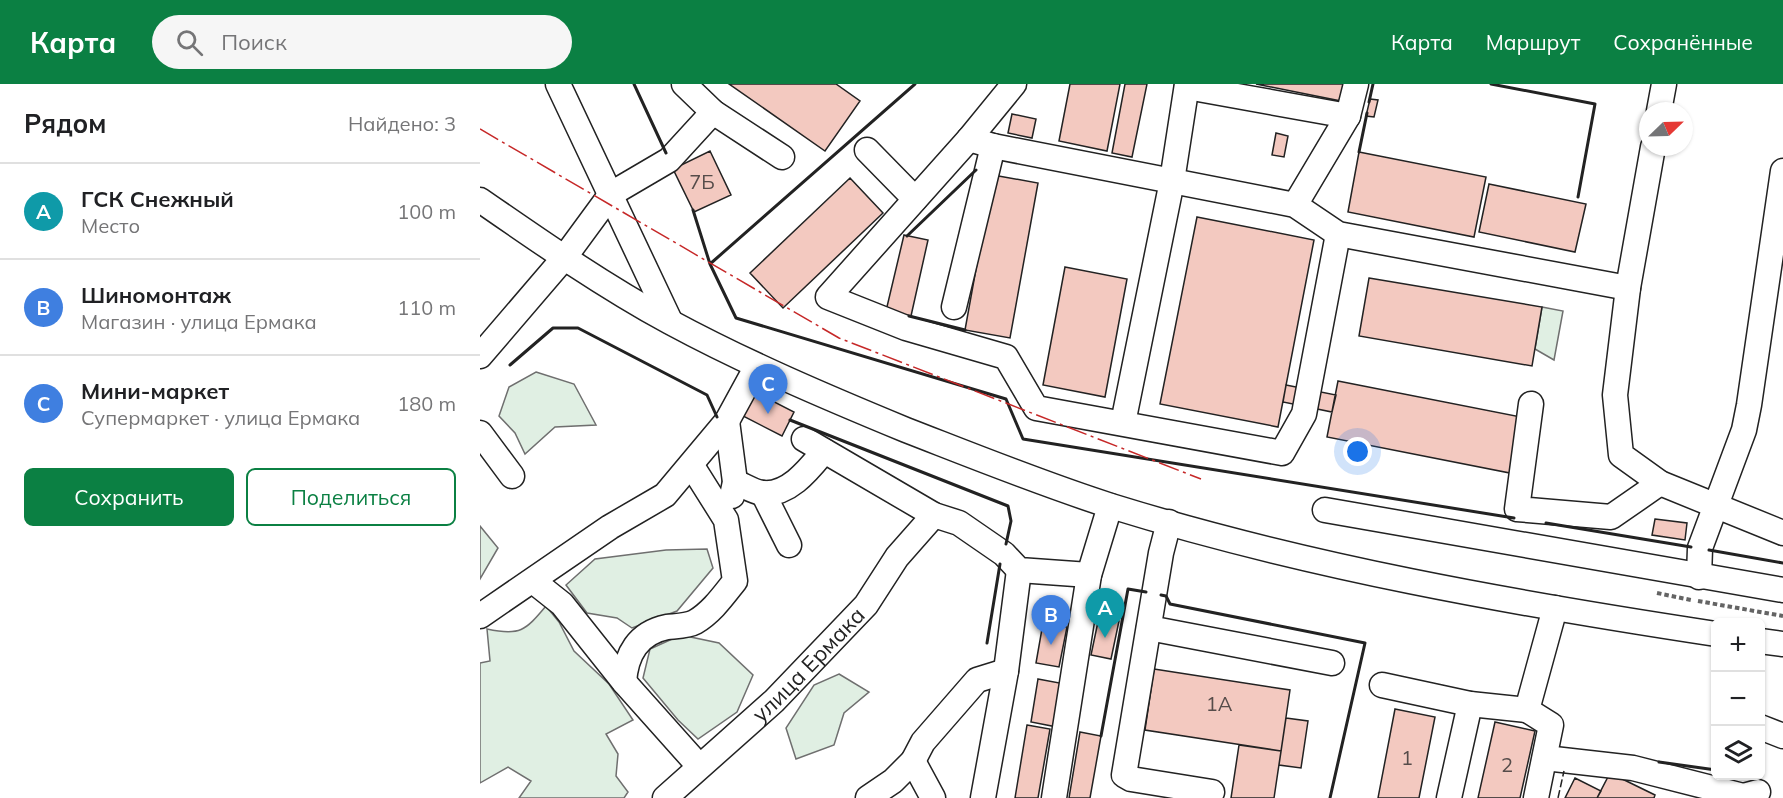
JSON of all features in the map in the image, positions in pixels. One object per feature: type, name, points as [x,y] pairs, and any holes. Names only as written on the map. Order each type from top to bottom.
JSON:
[{"type":"street","points":[[558,84],[670,321]]},
{"type":"street","points":[[684,84],[713,112],[782,157]]},
{"type":"street","points":[[1014,84],[969,139],[828,297],[906,328],[1006,357],[1036,408],[1282,453],[1304,414],[1338,234]]},
{"type":"street","points":[[1295,205],[1348,116],[1356,84]]},
{"type":"street","points":[[1661,102],[1664,84]]},
{"type":"street","points":[[1123,423],[1172,181],[1187,86],[1348,116]]},
{"type":"street","points":[[480,356],[564,258],[611,194],[669,160],[713,112]]},
{"type":"street","points":[[969,139],[993,146],[1295,205],[1338,234],[1628,288]]},
{"type":"street","points":[[954,308],[993,146]]},
{"type":"street","points":[[867,150],[915,200]]},
{"type":"street","points":[[1651,156],[1628,288],[1615,395],[1621,455],[1660,483],[1783,533]]},
{"type":"street","points":[[1699,577],[1700,548],[1744,430],[1780,209],[1783,171]]},
{"type":"street","points":[[480,200],[564,258],[670,321],[758,366],[842,404],[945,445],[1110,506],[1342,566],[1555,608],[1711,633]]},
{"type":"street","points":[[480,616],[610,527],[665,495],[692,466],[727,422],[758,366]]},
{"type":"street","points":[[1531,404],[1517,509],[1611,517],[1660,483]]},
{"type":"street","points":[[624,681],[626,660],[639,641],[663,628],[693,623],[716,606],[735,581],[726,520],[735,482],[727,422]]},
{"type":"street","points":[[480,434],[512,476]]},
{"type":"street","points":[[804,439],[934,515],[959,523],[1004,554],[1019,570],[1089,575]]},
{"type":"street","points":[[735,482],[763,493],[785,488],[804,474],[824,451]]},
{"type":"street","points":[[692,466],[726,520]]},
{"type":"street","points":[[763,493],[789,545]]},
{"type":"street","points":[[1054,798],[1089,575],[1110,506]]},
{"type":"street","points":[[1325,510],[1783,590]]},
{"type":"street","name":"улица Ермака","points":[[665,798],[774,701],[866,605],[897,557],[934,515]]},
{"type":"street","points":[[1169,522],[1161,553],[1124,775],[1131,779],[1212,792]]},
{"type":"street","points":[[982,798],[1006,671],[1019,570]]},
{"type":"street","points":[[533,581],[562,604],[624,681],[699,766]]},
{"type":"street","points":[[1527,710],[1555,608]]},
{"type":"street","points":[[1149,628],[1332,663]]},
{"type":"street","points":[[1765,642],[1783,644]]},
{"type":"street","points":[[868,798],[894,781],[913,761],[923,742],[977,680],[1006,671]]},
{"type":"street","points":[[1382,685],[1470,704],[1527,710],[1551,725],[1536,798]]},
{"type":"street","points":[[1449,798],[1470,704]]},
{"type":"street","points":[[1765,729],[1783,736]]},
{"type":"street","points":[[1545,758],[1633,768],[1697,791],[1752,792]]},
{"type":"street","points":[[913,761],[933,798]]},
{"type":"green space","points":[[1542,307],[1563,311],[1554,360],[1535,349]]},
{"type":"green space","points":[[536,372],[574,384],[596,425],[555,427],[525,454],[515,433],[499,416],[509,387]]},
{"type":"green space","points":[[480,526],[498,548],[480,579]]},
{"type":"green space","points":[[707,549],[713,568],[677,611],[632,628],[617,618],[587,613],[566,585],[595,559],[666,550]]},
{"type":"green space","points":[[546,606],[559,622],[574,651],[609,684],[633,720],[606,734],[618,754],[616,776],[628,792],[624,798],[519,798],[531,781],[508,767],[480,783],[480,663],[490,661],[487,629],[507,632],[521,630],[533,621]]},
{"type":"green space","points":[[681,635],[719,643],[753,675],[737,712],[698,739],[678,720],[643,678],[650,649]]},
{"type":"green space","points":[[839,674],[869,692],[844,713],[834,745],[796,759],[786,728],[814,685]]},
{"type":"building","points":[[729,84],[836,84],[860,101],[825,151]]},
{"type":"building","points":[[1070,84],[1120,84],[1107,151],[1059,141]]},
{"type":"building","points":[[1125,84],[1147,84],[1132,157],[1112,153]]},
{"type":"building","points":[[1256,84],[1344,84],[1341,101]]},
{"type":"building","points":[[1370,99],[1378,100],[1374,117],[1366,116]]},
{"type":"building","points":[[1012,114],[1036,119],[1032,138],[1008,133]]},
{"type":"building","points":[[1276,133],[1288,136],[1284,157],[1272,155]]},
{"type":"building","points":[[710,151],[731,195],[694,212],[673,169]]},
{"type":"building","points":[[1359,152],[1486,177],[1474,237],[1348,212]]},
{"type":"building","points":[[993,175],[1038,183],[1010,338],[965,330]]},
{"type":"building","points":[[850,178],[883,213],[783,308],[750,273]]},
{"type":"building","points":[[1489,184],[1586,204],[1575,252],[1479,232]]},
{"type":"building","points":[[1197,217],[1314,240],[1278,427],[1160,404]]},
{"type":"building","points":[[904,235],[928,240],[911,316],[886,311]]},
{"type":"building","points":[[1065,267],[1127,279],[1105,397],[1043,385]]},
{"type":"building","points":[[1369,278],[1542,307],[1532,366],[1359,336]]},
{"type":"building","points":[[1338,381],[1521,417],[1510,473],[1327,437]]},
{"type":"building","points":[[1286,385],[1336,395],[1332,412],[1283,402]]},
{"type":"building","points":[[755,392],[794,412],[782,436],[743,416]]},
{"type":"building","points":[[1655,519],[1687,523],[1685,540],[1652,535]]},
{"type":"building","points":[[1099,617],[1119,621],[1111,659],[1091,655]]},
{"type":"building","points":[[1043,623],[1067,627],[1059,667],[1036,663]]},
{"type":"building","points":[[1154,669],[1290,690],[1281,751],[1145,730]]},
{"type":"building","points":[[1038,679],[1065,684],[1057,727],[1031,722]]},
{"type":"building","points":[[1395,709],[1435,717],[1419,798],[1378,798]]},
{"type":"building","points":[[1286,718],[1308,721],[1301,768],[1279,765]]},
{"type":"building","points":[[1495,722],[1535,731],[1520,798],[1478,798]]},
{"type":"building","points":[[1027,725],[1050,729],[1038,798],[1015,798]]},
{"type":"building","points":[[1080,732],[1101,736],[1090,798],[1069,798]]},
{"type":"building","points":[[1239,745],[1281,751],[1274,798],[1231,798]]},
{"type":"building","points":[[1610,773],[1655,795],[1654,798],[1597,798]]},
{"type":"building","points":[[1575,778],[1601,791],[1597,798],[1565,798]]},
{"type":"fence","points":[[1558,798],[1564,771]]},
{"type":"wall","points":[[634,84],[666,153]]},
{"type":"wall","points":[[710,264],[915,84]]},
{"type":"wall","points":[[1369,102],[1373,84]]},
{"type":"wall","points":[[1491,84],[1595,104],[1578,197]]},
{"type":"wall","points":[[1359,152],[1367,113]]},
{"type":"wall","points":[[907,236],[976,170]]},
{"type":"wall","points":[[693,210],[710,264],[736,318],[1006,399],[1023,439],[1514,518]]},
{"type":"wall","points":[[909,316],[965,330]]},
{"type":"wall","points":[[510,365],[553,328],[578,328],[707,395],[717,417]]},
{"type":"wall","points":[[790,420],[1008,506],[1011,521],[1006,544]]},
{"type":"wall","points":[[1546,523],[1691,547]]},
{"type":"wall","points":[[1709,550],[1783,563]]},
{"type":"wall","points":[[987,643],[1000,564]]},
{"type":"wall","points":[[1101,736],[1128,589],[1146,592]]},
{"type":"wall","points":[[1161,595],[1166,596],[1170,604],[1365,643],[1330,798]]},
{"type":"wall","points":[[1659,762],[1711,769]]},
{"type":"power","points":[[480,129],[839,338],[1201,479]]},
{"type":"place","name":"Мини-маркет","points":[[768,414]]},
{"type":"place","name":"ГСК Снежный","points":[[1105,638]]},
{"type":"place","name":"Шиномонтаж","points":[[1051,645]]}]
